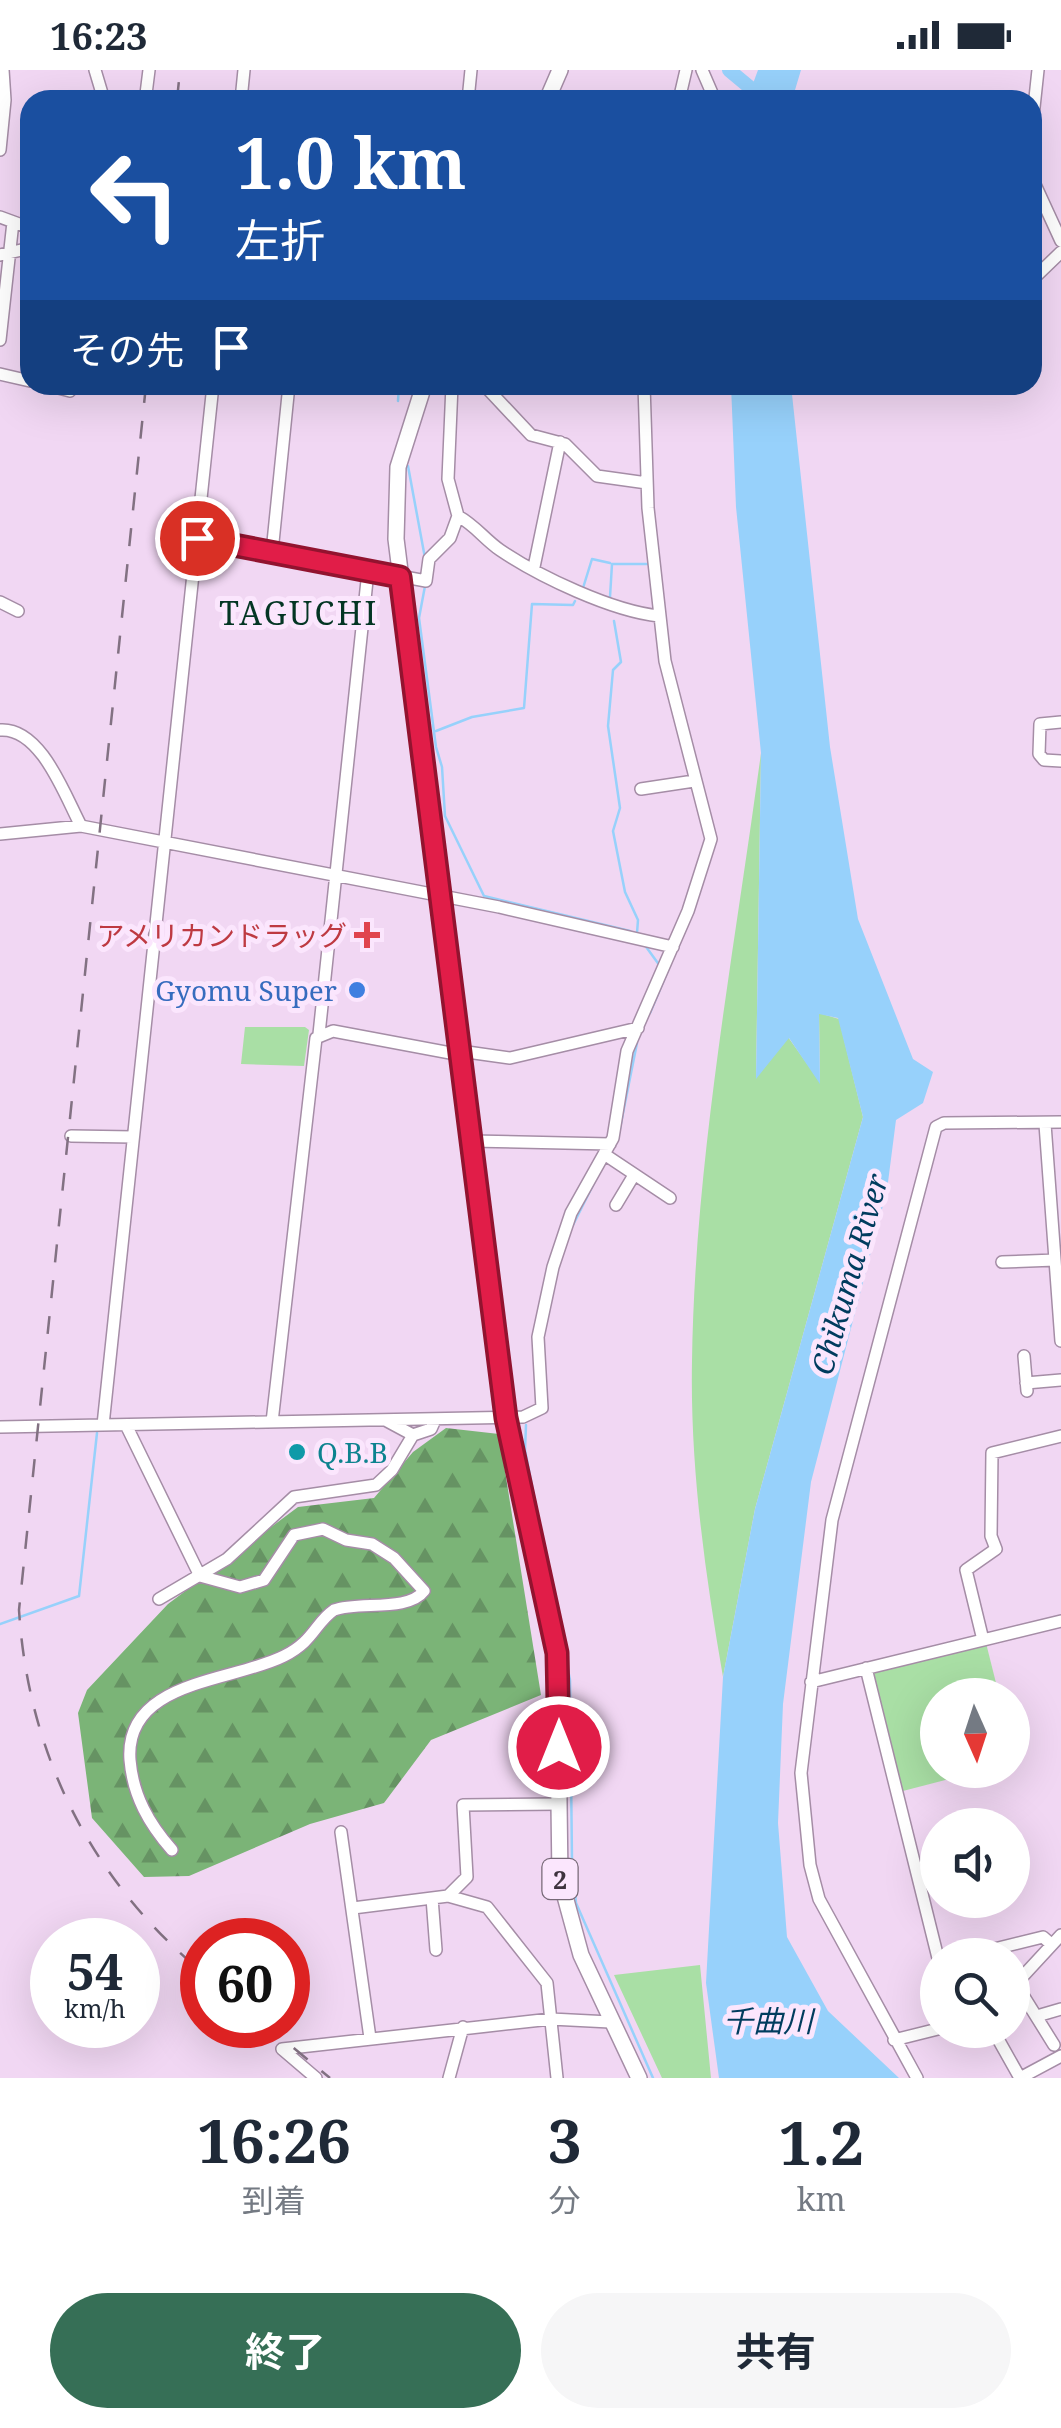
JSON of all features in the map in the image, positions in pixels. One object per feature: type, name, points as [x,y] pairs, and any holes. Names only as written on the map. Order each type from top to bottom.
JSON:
[{"type":"main road","name":"2","points":[[421,395],[396,485],[400,577],[506,1418],[557,1653],[558,1848],[566,1908],[610,2022],[639,2078]]},
{"type":"street","points":[[0,150],[5,100],[3,70]]},
{"type":"street","points":[[1042,200],[1061,241]]},
{"type":"street","points":[[0,340],[6,219]]},
{"type":"street","points":[[1042,270],[1061,252]]},
{"type":"street","points":[[103,1425],[130,1137],[212,395]]},
{"type":"street","points":[[272,552],[288,395]]},
{"type":"street","points":[[197,538],[425,581],[429,559],[450,538],[458,516],[448,479],[452,395]]},
{"type":"street","points":[[493,395],[531,435],[560,442],[597,476],[647,483]]},
{"type":"street","points":[[0,1427],[506,1418],[529,1417],[542,1408],[538,1337],[553,1267],[571,1213],[607,1149],[628,1051],[673,947],[712,839],[694,781],[659,616],[647,483],[644,395]]},
{"type":"street","points":[[534,567],[560,442]]},
{"type":"street","points":[[458,516],[480,528],[486,540],[506,554],[582,596],[659,616]]},
{"type":"street","points":[[272,1422],[319,1034],[368,571]]},
{"type":"street","points":[[0,602],[18,611]]},
{"type":"street","points":[[1061,722],[1040,724],[1039,754],[1044,760],[1061,761]]},
{"type":"street","points":[[0,730],[20,733],[38,751],[81,826]]},
{"type":"street","points":[[641,789],[694,781]]},
{"type":"street","points":[[0,834],[81,826],[440,895],[673,947]]},
{"type":"street","points":[[319,1034],[333,1032],[510,1058],[638,1028]]},
{"type":"street","points":[[916,2078],[840,1944],[813,1883],[801,1773],[832,1520],[936,1127],[944,1123],[1061,1122]]},
{"type":"street","points":[[1045,1124],[1055,1185],[1061,1341]]},
{"type":"street","points":[[72,1136],[130,1137]]},
{"type":"street","points":[[472,1141],[607,1149],[634,1174],[670,1198]]},
{"type":"street","points":[[616,1205],[634,1174]]},
{"type":"street","points":[[1002,1262],[1055,1260]]},
{"type":"street","points":[[1024,1356],[1027,1387],[1061,1380]]},
{"type":"street","points":[[159,1600],[227,1559],[294,1497],[376,1485],[392,1470],[413,1435],[431,1429],[434,1420]]},
{"type":"street","points":[[387,1421],[413,1435]]},
{"type":"street","points":[[126,1425],[200,1576]]},
{"type":"street","points":[[984,1640],[966,1570],[996,1549],[991,1536],[992,1454],[1061,1436]]},
{"type":"street","points":[[172,1850],[145,1816],[131,1767],[135,1728],[148,1710],[187,1688],[280,1658],[307,1642],[334,1610],[396,1604],[424,1591],[380,1550],[323,1529],[294,1535],[270,1574],[248,1586],[200,1576]]},
{"type":"street","points":[[811,1682],[1061,1621]]},
{"type":"street","points":[[866,1668],[933,1938]]},
{"type":"street","points":[[448,1896],[467,1877],[463,1805],[559,1804]]},
{"type":"street","points":[[341,1832],[370,2038]]},
{"type":"street","points":[[353,1908],[448,1896],[476,1902],[494,1914],[548,1983],[557,2078]]},
{"type":"street","points":[[432,1898],[436,1950]]},
{"type":"street","points":[[1030,1967],[1061,1935]]},
{"type":"street","points":[[1030,1940],[1044,1937],[1050,1944]]},
{"type":"street","points":[[1003,2048],[1020,2078],[1058,2051],[1030,2007]]},
{"type":"street","points":[[1037,2016],[1061,2009]]},
{"type":"street","points":[[316,2078],[282,2049],[551,2019],[610,2022]]},
{"type":"street","points":[[449,2078],[463,2027]]},
{"type":"street","points":[[894,2040],[920,2034]]},
{"type":"green space","points":[[761,753],[756,1077],[788,1037],[820,1082],[819,1013],[839,1019],[863,1117],[755,1509],[723,1677],[696,1480],[692,1401],[695,1285],[708,1132]]},
{"type":"green space","points":[[245,1027],[305,1027],[309,1030],[304,1066],[241,1064]]},
{"type":"green space","points":[[446,1428],[499,1434],[541,1695],[431,1740],[384,1803],[310,1824],[189,1876],[144,1877],[92,1818],[78,1713],[87,1690],[168,1604],[298,1507],[374,1498],[413,1452]]},
{"type":"green space","points":[[986,1643],[995,1678],[920,1678],[920,1787],[899,1792],[869,1672]]},
{"type":"green space","points":[[700,1965],[711,2078],[662,2078],[614,1975]]},
{"type":"water","points":[[758,70],[801,70],[795,90],[751,90]]},
{"type":"water","name":"千曲川","points":[[731,395],[792,395],[830,747],[858,919],[913,1059],[933,1072],[923,1103],[896,1120],[887,1190],[811,1482],[783,1704],[778,1823],[787,1937],[828,2011],[899,2078],[719,2078],[706,1983],[723,1677],[755,1509],[863,1117],[838,1018],[819,1014],[820,1084],[789,1038],[756,1079],[761,753],[736,507]]},
{"type":"waterway","points":[[729,70],[753,90]]},
{"type":"waterway","points":[[398,395],[398,401]]},
{"type":"waterway","points":[[408,466],[425,558]]},
{"type":"waterway","points":[[583,588],[592,559],[610,563]]},
{"type":"waterway","points":[[610,597],[612,564],[648,564]]},
{"type":"waterway","points":[[425,586],[419,618],[442,767],[445,816],[484,896],[630,931]]},
{"type":"waterway","points":[[436,731],[472,717],[524,708],[532,604],[573,605],[575,601]]},
{"type":"waterway","points":[[614,621],[621,662],[613,670],[608,726],[620,808],[613,831],[625,892],[638,920],[637,933]]},
{"type":"waterway","points":[[644,944],[660,966]]},
{"type":"waterway","points":[[650,1013],[668,970]]},
{"type":"waterway","points":[[618,1138],[637,1043]]},
{"type":"waterway","points":[[573,1225],[594,1183]]},
{"type":"waterway","points":[[526,1425],[525,1450],[570,1680],[576,1903],[653,2078]]},
{"type":"waterway","points":[[0,1624],[79,1596],[97,1433]]},
{"type":"railway","points":[[178,90],[180,70]]},
{"type":"railway","points":[[145,395],[19,1610],[36,1714],[72,1810],[128,1897],[180,1952]]},
{"type":"railway","points":[[294,2048],[330,2078]]},
{"type":"place","name":"アメリカンドラッグ","points":[[367,935]]},
{"type":"place","name":"Gyomu Super","points":[[357,990]]},
{"type":"place","name":"Q.B.B","points":[[297,1452]]},
{"type":"district","name":"TAGUCHI","points":[[299,612]]},
{"type":"route","points":[[197,538],[400,577],[506,1418],[557,1653],[559,1747]]},
{"type":"water label","name":"Chikuma River","points":[[849,1274]]}]
